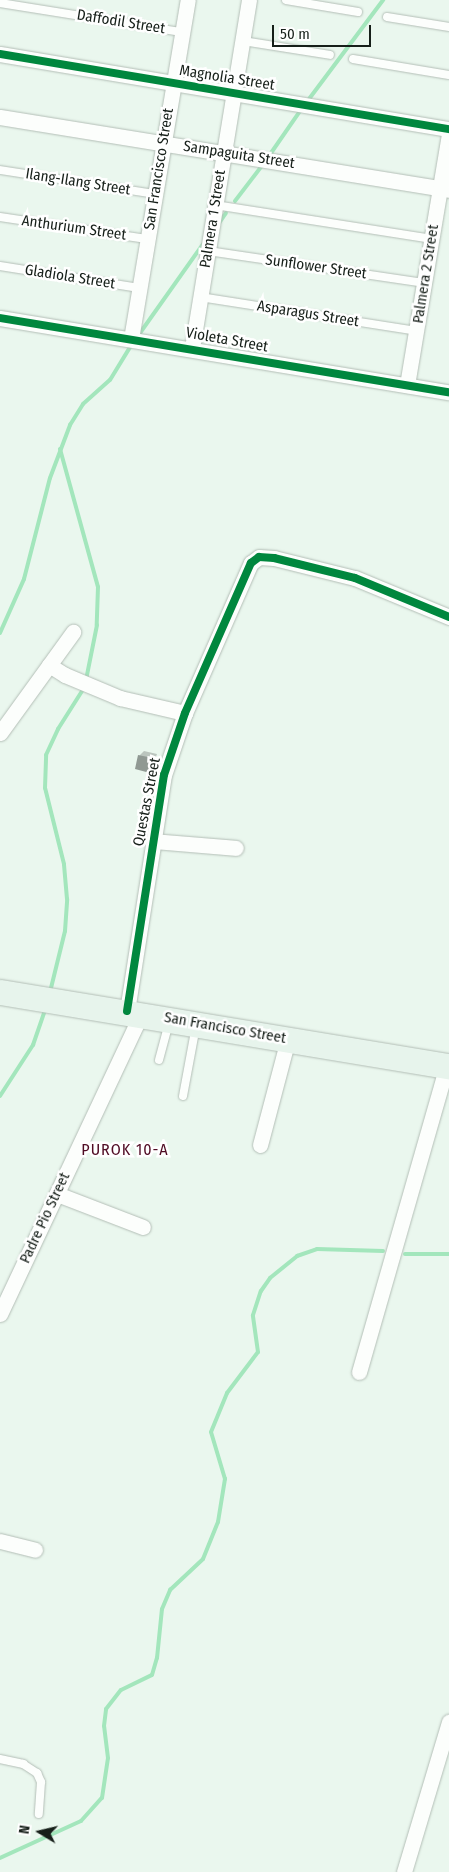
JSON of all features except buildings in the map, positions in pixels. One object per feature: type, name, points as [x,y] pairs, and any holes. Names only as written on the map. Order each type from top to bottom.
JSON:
[{"type":"main road","name":"San Francisco Street","points":[[0,992],[448,1066]]},
{"type":"street","name":"San Francisco Street","points":[[131,339],[188,0]]},
{"type":"street","name":"Palmera 1 Street","points":[[192,348],[249,0]]},
{"type":"street","name":"Magnolia Street","points":[[0,54],[449,129]]},
{"type":"street","name":"Sampaguita Street","points":[[0,117],[444,189]]},
{"type":"street","name":"Palmera 2 Street","points":[[407,385],[432,239],[444,189],[449,133]]},
{"type":"street","name":"Violeta Street","points":[[0,318],[192,348],[449,392]]},
{"type":"street","name":"Questas Street","points":[[134,1013],[153,841],[164,775],[185,713],[247,569],[259,557],[355,578],[449,617]]},
{"type":"street","points":[[0,733],[73,632]]},
{"type":"street","points":[[49,665],[65,675],[120,698],[185,713]]},
{"type":"street","points":[[153,841],[236,848]]},
{"type":"street","name":"Padre Pio Street","points":[[0,1314],[57,1194],[134,1013]]},
{"type":"street","points":[[260,1145],[288,1039]]},
{"type":"street","points":[[359,1372],[448,1066]]},
{"type":"street","points":[[57,1194],[143,1227]]},
{"type":"street","points":[[0,1541],[35,1550]]},
{"type":"street","points":[[404,1872],[449,1722]]},
{"type":"lane","points":[[286,0],[358,12]]},
{"type":"lane","name":"Daffodil Street","points":[[0,2],[182,32]]},
{"type":"lane","points":[[387,17],[449,28]]},
{"type":"lane","points":[[243,41],[330,55]]},
{"type":"lane","points":[[353,59],[449,75]]},
{"type":"lane","name":"Ilang-Ilang Street","points":[[0,170],[155,194]]},
{"type":"lane","points":[[215,205],[432,239]]},
{"type":"lane","name":"Anthurium Street","points":[[0,217],[148,239]]},
{"type":"lane","name":"Sunflower Street","points":[[208,251],[424,283]]},
{"type":"lane","name":"Gladiola Street","points":[[0,266],[140,288]]},
{"type":"lane","name":"Asparagus Street","points":[[200,297],[416,331]]},
{"type":"lane","points":[[159,1060],[170,1019]]},
{"type":"lane","points":[[183,1096],[196,1025]]},
{"type":"lane","points":[[0,1759],[23,1764],[38,1773],[41,1794],[39,1814]]},
{"type":"waterway","points":[[309,99],[383,0]]},
{"type":"waterway","points":[[271,153],[300,111]]},
{"type":"waterway","points":[[235,201],[261,167]]},
{"type":"waterway","points":[[219,223],[226,213]]},
{"type":"waterway","points":[[140,333],[203,244]]},
{"type":"waterway","points":[[0,633],[24,579],[50,478],[70,425],[83,404],[110,380],[132,344]]},
{"type":"waterway","points":[[60,449],[98,587],[97,625],[86,680]]},
{"type":"waterway","points":[[51,988],[65,931],[67,899],[64,864],[45,788],[46,755],[58,729],[82,691]]},
{"type":"waterway","points":[[0,1096],[33,1045],[45,1011]]},
{"type":"waterway","points":[[0,1858],[81,1821],[102,1798],[108,1758],[104,1726],[106,1709],[121,1690],[152,1675],[157,1658],[162,1609],[170,1590],[203,1559],[218,1522],[225,1479],[211,1432],[227,1393],[258,1352],[253,1315],[261,1291],[270,1278],[297,1256],[317,1249],[383,1251]]},
{"type":"waterway","points":[[405,1254],[449,1254]]},
{"type":"cycle path","points":[[0,54],[449,129]]},
{"type":"cycle path","points":[[0,318],[449,392]]},
{"type":"cycle path","points":[[127,1011],[164,775],[185,713],[251,563],[259,557],[274,558],[355,578],[449,617]]},
{"type":"district","name":"PUROK 10-A","points":[[125,1150]]}]
